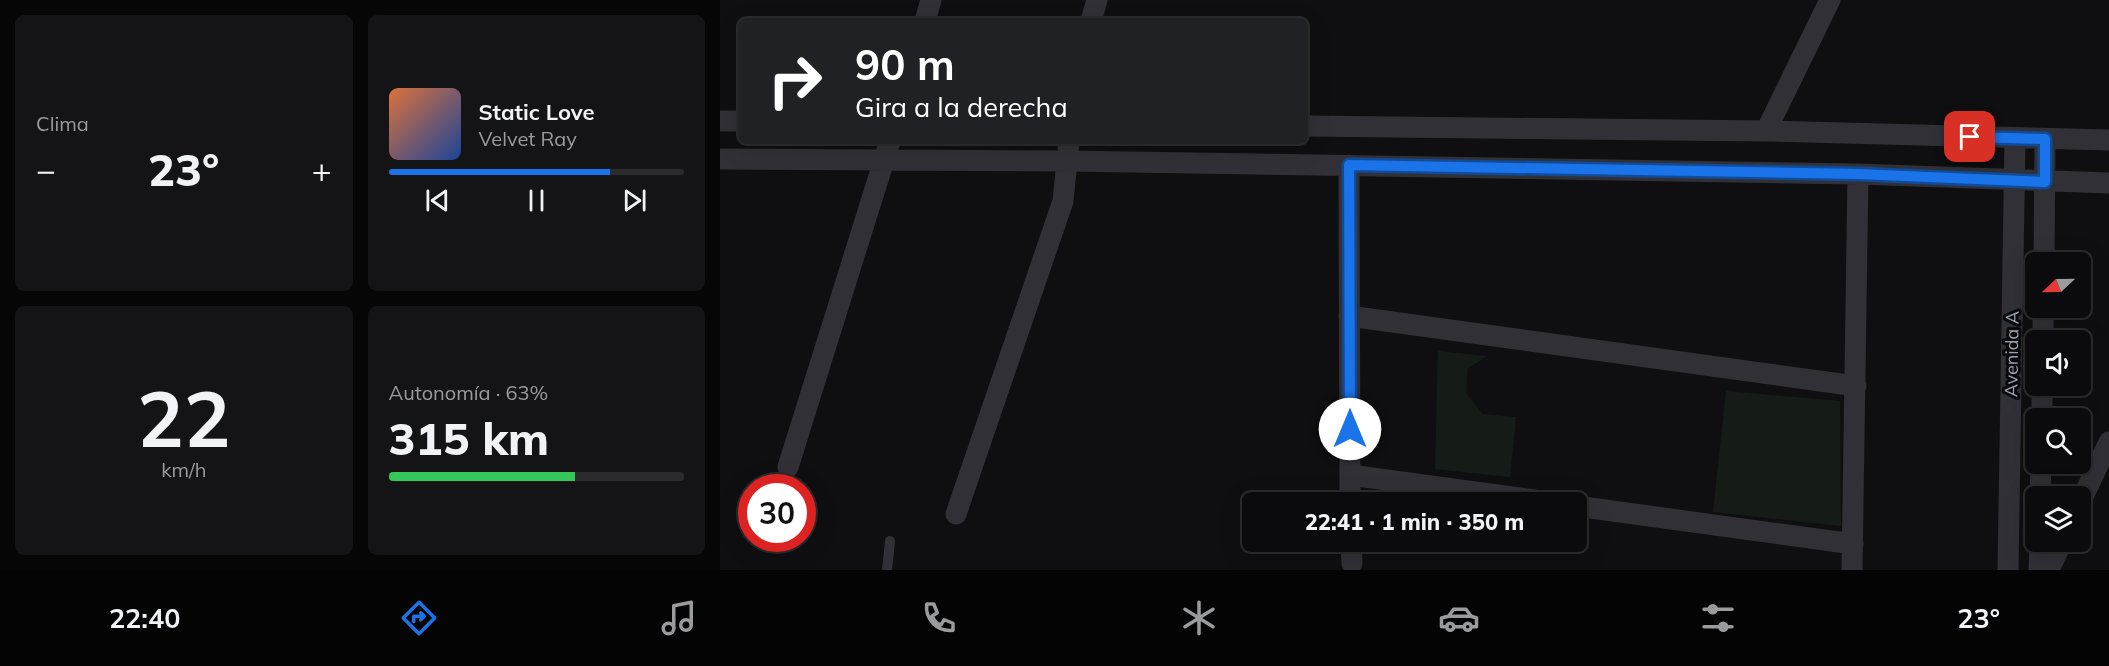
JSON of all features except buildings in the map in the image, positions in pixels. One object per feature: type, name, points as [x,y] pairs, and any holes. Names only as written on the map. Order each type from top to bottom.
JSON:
[{"type":"street","points":[[926,18],[932,0]]},
{"type":"street","points":[[1092,18],[1097,0]]},
{"type":"street","points":[[1767,131],[1830,0]]},
{"type":"street","points":[[720,121],[738,121]]},
{"type":"street","points":[[1308,126],[1767,131],[2109,140]]},
{"type":"street","name":"Avenida A","points":[[2008,570],[2015,138]]},
{"type":"street","points":[[2044,252],[2045,139]]},
{"type":"street","points":[[720,159],[887,151],[1068,151],[1349,165],[1858,174],[2109,183]]},
{"type":"street","points":[[788,467],[887,151]]},
{"type":"street","points":[[956,514],[1063,201],[1068,151]]},
{"type":"street","points":[[1349,165],[1350,492]]},
{"type":"street","points":[[1852,570],[1858,174]]},
{"type":"street","points":[[1349,316],[1856,386]]},
{"type":"street","points":[[2088,486],[2109,442]]},
{"type":"street","points":[[1350,475],[1475,492]]},
{"type":"street","points":[[1587,508],[1853,544]]},
{"type":"street","points":[[1351,552],[1352,563]]},
{"type":"street","points":[[2039,570],[2040,552]]},
{"type":"street","points":[[2049,570],[2057,552]]},
{"type":"lane","points":[[887,570],[890,541]]},
{"type":"shaded area","points":[[1438,351],[1487,356],[1467,369],[1466,393],[1482,414],[1516,417],[1510,477],[1435,469]]},
{"type":"shaded area","points":[[1726,391],[1840,401],[1841,526],[1713,512]]},
{"type":"route","points":[[1350,429],[1349,165],[1858,174],[2045,182],[2045,139],[1970,137]]}]
